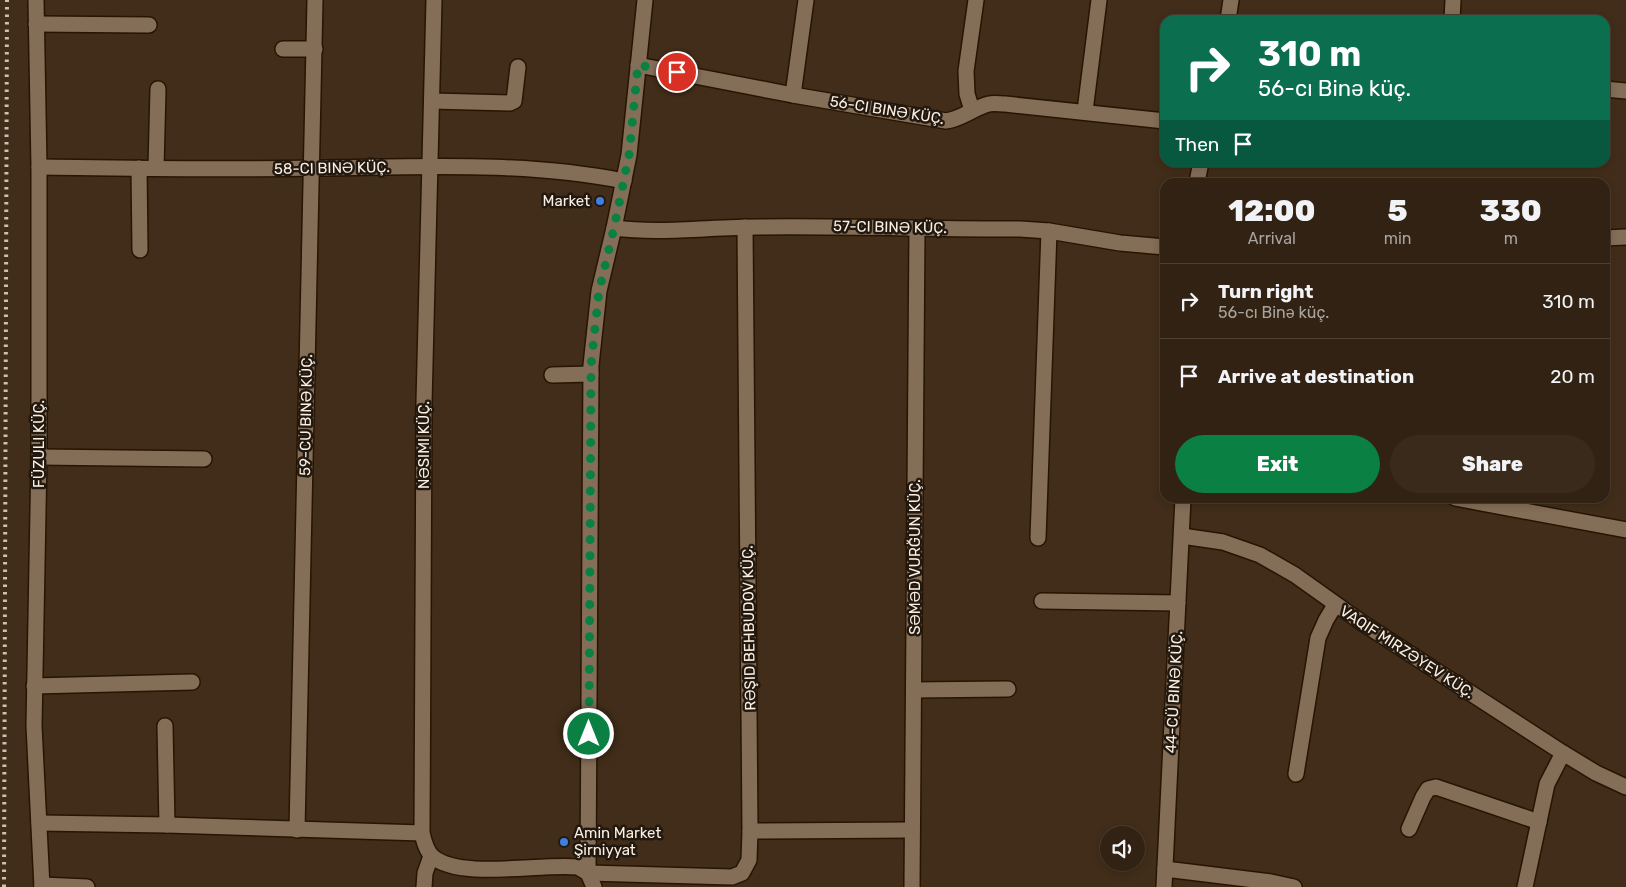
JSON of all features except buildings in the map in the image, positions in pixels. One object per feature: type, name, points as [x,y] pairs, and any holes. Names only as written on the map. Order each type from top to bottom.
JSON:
[{"type":"street","name":"FÜZULI KÜÇ.","points":[[36,0],[39,166],[39,457],[34,686],[42,886]]},
{"type":"street","name":"59-CU BINƏ KÜÇ.","points":[[297,830],[315,0]]},
{"type":"street","name":"NƏSIMI KÜÇ.","points":[[431,856],[424,843],[422,833],[424,413],[434,0]]},
{"type":"street","points":[[591,880],[591,374],[599,291],[629,155],[645,0]]},
{"type":"street","points":[[793,95],[806,0]]},
{"type":"street","points":[[972,110],[967,94],[966,71],[976,0]]},
{"type":"street","points":[[1085,111],[1099,0]]},
{"type":"street","points":[[1229,15],[1231,0]]},
{"type":"street","points":[[1452,15],[1453,0]]},
{"type":"street","points":[[36,24],[150,25]]},
{"type":"street","points":[[283,49],[315,49]]},
{"type":"street","points":[[638,65],[793,95],[946,121],[957,120],[972,110],[990,104],[1085,111],[1160,120]]},
{"type":"street","points":[[432,101],[510,103],[514,101],[518,67]]},
{"type":"street","points":[[156,168],[158,89]]},
{"type":"street","points":[[1610,89],[1626,91]]},
{"type":"street","name":"58-CI BINƏ KÜÇ.","points":[[39,166],[139,168],[430,167],[552,170],[624,181]]},
{"type":"street","points":[[139,168],[140,250]]},
{"type":"street","name":"57-CI BINƏ KÜÇ.","points":[[614,228],[651,230],[745,227],[1020,228],[1049,231],[1089,239],[1160,246]]},
{"type":"street","name":"RƏŞID BEHBUDOV KÜÇ.","points":[[431,856],[440,862],[465,868],[571,866],[583,869],[591,880],[732,876],[742,873],[749,860],[745,227]]},
{"type":"street","name":"SƏMƏD VURĞUN KÜÇ.","points":[[912,887],[917,228]]},
{"type":"street","points":[[1038,538],[1049,231]]},
{"type":"street","points":[[1610,238],[1626,237]]},
{"type":"street","points":[[552,376],[591,374]]},
{"type":"street","points":[[39,457],[204,458]]},
{"type":"street","name":"44-CÜ BINƏ KÜÇ.","points":[[1164,887],[1183,503]]},
{"type":"street","points":[[1482,503],[1626,530]]},
{"type":"street","name":"VAQIF MIRZƏYEV KÜÇ.","points":[[1182,536],[1223,542],[1260,555],[1295,575],[1336,605],[1562,753],[1626,787]]},
{"type":"street","points":[[1042,601],[1178,602]]},
{"type":"street","points":[[1296,774],[1318,638],[1326,620],[1336,605]]},
{"type":"street","points":[[34,686],[192,682]]},
{"type":"street","points":[[914,690],[1008,689]]},
{"type":"street","points":[[165,726],[166,825]]},
{"type":"street","points":[[1525,887],[1547,784],[1562,753]]},
{"type":"street","points":[[1409,829],[1423,796],[1428,789],[1436,787],[1538,822]]},
{"type":"street","points":[[39,823],[422,833]]},
{"type":"street","points":[[750,831],[912,830]]},
{"type":"street","points":[[424,887],[425,873],[431,856]]},
{"type":"street","points":[[1165,869],[1271,882],[1294,887]]},
{"type":"street","points":[[42,886],[87,887]]},
{"type":"railway","points":[[4,887],[7,0]]},
{"type":"place","name":"Market","points":[[600,201]]},
{"type":"place","name":"Amin Market Şirniyyat","points":[[564,842]]},
{"type":"route","points":[[589,734],[591,365],[599,291],[629,155],[638,65],[677,72]]}]
